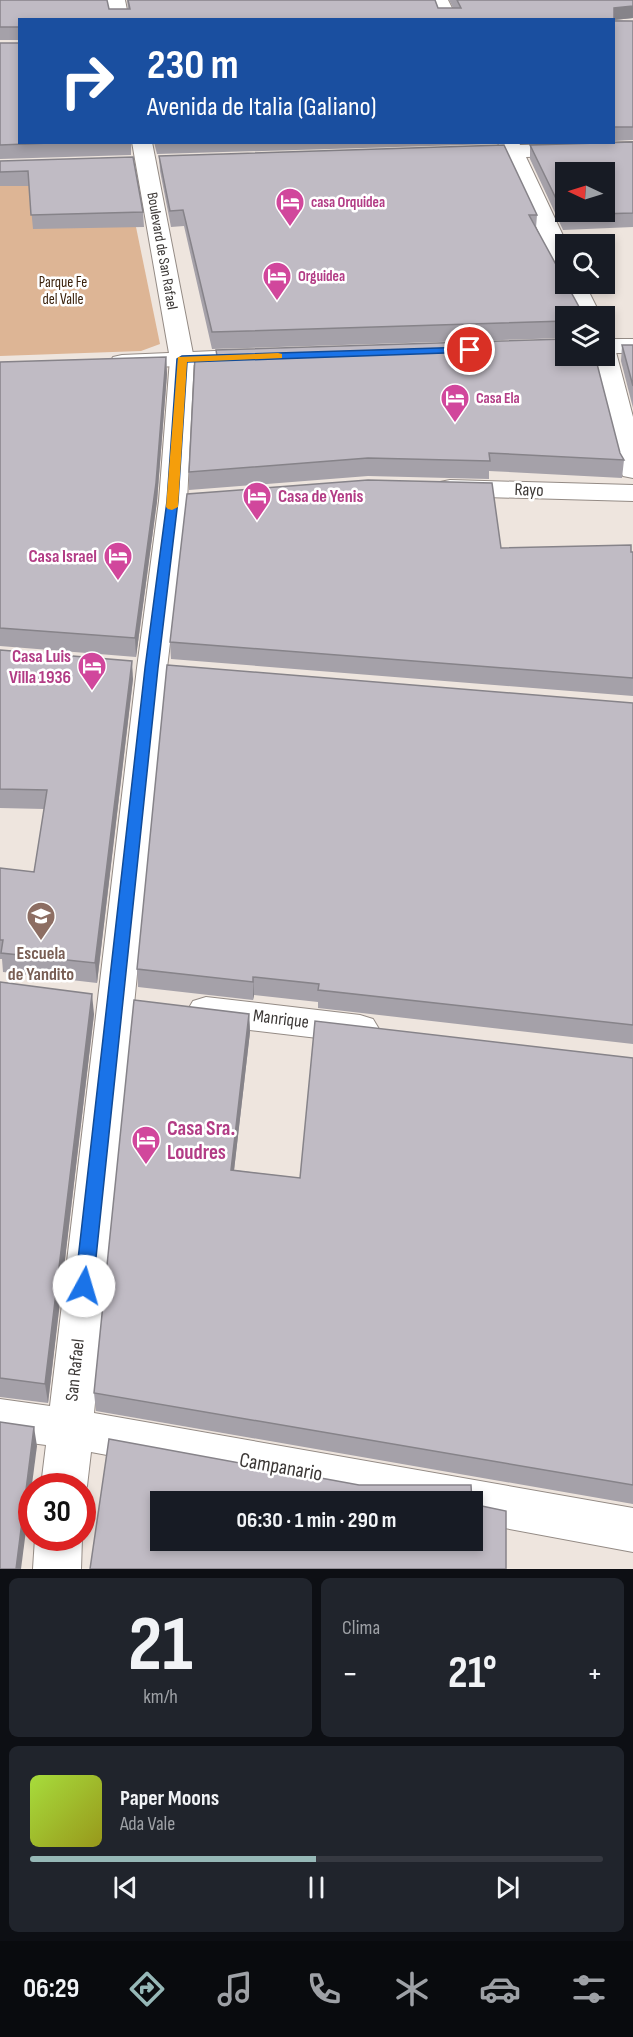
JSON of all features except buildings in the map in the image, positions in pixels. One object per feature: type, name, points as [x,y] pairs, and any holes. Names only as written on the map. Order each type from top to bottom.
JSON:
[{"type":"street","points":[[116,0],[120,18]]},
{"type":"street","points":[[439,0],[448,18]]},
{"type":"street","points":[[441,153],[510,147],[633,148]]},
{"type":"street","points":[[510,147],[555,243]]},
{"type":"street","points":[[137,157],[170,163]]},
{"type":"street","name":"Boulevard de San Rafael","points":[[137,157],[182,359]]},
{"type":"street","points":[[615,346],[633,346]]},
{"type":"street","points":[[102,363],[266,357]]},
{"type":"street","name":"San Rafael","points":[[65,1473],[68,1428],[131,1002],[152,668],[184,500],[182,359]]},
{"type":"street","points":[[607,366],[633,470]]},
{"type":"street","name":"Rayo","points":[[426,487],[633,493]]},
{"type":"street","name":"Manrique","points":[[131,1002],[398,1033]]},
{"type":"street","name":"Campanario","points":[[0,1419],[68,1428],[633,1530]]},
{"type":"street","points":[[57,1569],[58,1551]]},
{"type":"green space","name":"Parque Fe del Valle","points":[[0,186],[30,186],[136,227],[160,344],[141,351],[0,356]]},
{"type":"slow traffic","points":[[172,507],[182,359],[278,356]]},
{"type":"place","name":"casa Orquidea","points":[[290,228]]},
{"type":"place","name":"Orguidea","points":[[277,302]]},
{"type":"place","name":"Casa Ela","points":[[455,424]]},
{"type":"place","name":"Casa de Yenis","points":[[257,522]]},
{"type":"place","name":"Casa Israel","points":[[118,582]]},
{"type":"place","name":"Casa Luis Villa 1936","points":[[92,692]]},
{"type":"place","name":"Escuela de Yandito","points":[[41,942]]},
{"type":"place","name":"Casa Sra. Loudres","points":[[146,1166]]},
{"type":"route","points":[[84,1286],[152,668],[173,501],[182,359],[470,350]]}]
